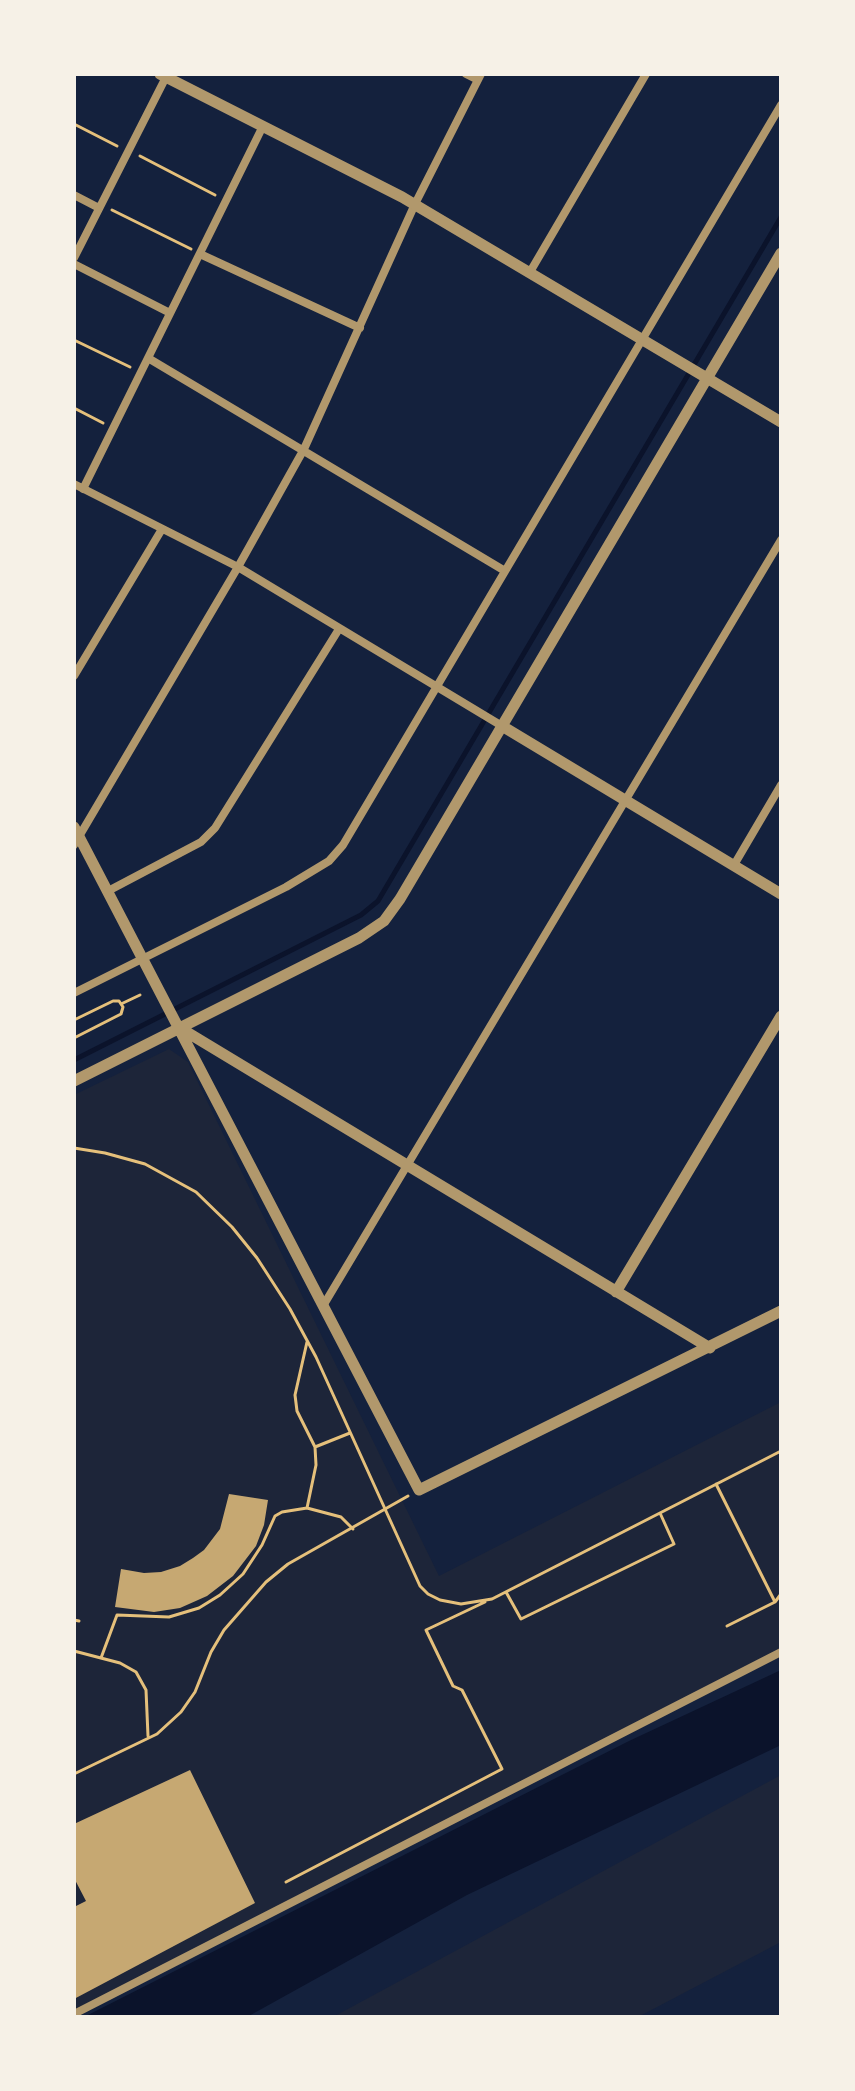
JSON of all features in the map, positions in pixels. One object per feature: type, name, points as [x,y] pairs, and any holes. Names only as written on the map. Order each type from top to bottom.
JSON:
[{"type":"street","points":[[466,74],[480,77],[415,204],[304,449],[238,567],[76,836],[178,1023],[419,1490],[781,1311]]},
{"type":"street","points":[[530,272],[646,74]]},
{"type":"street","points":[[74,258],[163,76],[415,204],[781,422]]},
{"type":"street","points":[[74,993],[286,887],[329,861],[343,845],[781,105]]},
{"type":"street","points":[[263,126],[113,428],[78,486],[238,567],[781,894]]},
{"type":"street","points":[[74,195],[100,206]]},
{"type":"street","points":[[74,1081],[178,1023],[359,938],[384,921],[400,899],[498,723],[703,375],[781,253]]},
{"type":"street","points":[[200,254],[360,328]]},
{"type":"street","points":[[74,264],[170,313]]},
{"type":"street","points":[[148,358],[505,571]]},
{"type":"street","points":[[74,676],[162,529]]},
{"type":"street","points":[[323,1306],[781,540]]},
{"type":"street","points":[[108,891],[201,842],[215,828],[339,629]]},
{"type":"street","points":[[734,865],[781,785]]},
{"type":"street","points":[[616,1292],[781,1016]]},
{"type":"street","points":[[178,1023],[407,1166],[710,1348]]},
{"type":"street","points":[[74,2014],[781,1652]]},
{"type":"path","points":[[74,124],[226,200]]},
{"type":"path","points":[[100,206],[200,254]]},
{"type":"path","points":[[74,340],[141,372]]},
{"type":"path","points":[[74,408],[113,428]]},
{"type":"path","points":[[74,1020],[113,1001],[121,1004],[140,995]]},
{"type":"path","points":[[74,1038],[121,1014],[121,1004]]},
{"type":"path","points":[[74,1148],[145,1164],[196,1192],[217,1210],[257,1258],[290,1309],[420,1586],[440,1600],[461,1604],[507,1592]]},
{"type":"path","points":[[307,1342],[295,1395],[297,1411],[315,1447],[316,1465],[307,1508]]},
{"type":"path","points":[[315,1447],[350,1433]]},
{"type":"path","points":[[286,1882],[502,1769],[462,1690],[453,1686],[426,1630],[507,1592],[781,1451]]},
{"type":"path","points":[[716,1484],[775,1602]]},
{"type":"path","points":[[74,1774],[148,1738],[181,1712],[195,1692],[211,1652],[224,1630],[266,1582],[288,1564],[419,1490]]},
{"type":"path","points":[[101,1658],[117,1615],[169,1617],[199,1608],[220,1595],[243,1574],[262,1545],[275,1516],[282,1512],[307,1508],[341,1517],[353,1529]]},
{"type":"path","points":[[507,1592],[521,1619],[674,1544],[660,1513]]},
{"type":"path","points":[[727,1626],[775,1602],[781,1594]]},
{"type":"path","points":[[74,1651],[120,1663],[136,1672],[146,1690],[148,1738]]},
{"type":"shaded area","points":[[169,1049],[188,1062],[439,1576],[781,1402],[781,1650],[74,2011],[74,1095]]},
{"type":"shaded area","points":[[781,1670],[781,1745],[467,1895],[247,2017],[84,2017],[629,1741]]},
{"type":"shaded area","points":[[781,1775],[781,1942],[638,2017],[333,2017]]},
{"type":"building","points":[[229,1494],[268,1500],[264,1525],[256,1546],[233,1576],[207,1596],[180,1608],[154,1612],[115,1607],[121,1569],[161,1572],[193,1558],[204,1550],[220,1529]]},
{"type":"building","points":[[190,1770],[255,1903],[74,1999],[74,1907],[86,1901],[74,1878],[74,1824]]},
{"type":"waterway","points":[[74,1060],[361,915],[378,901],[781,217]]}]
